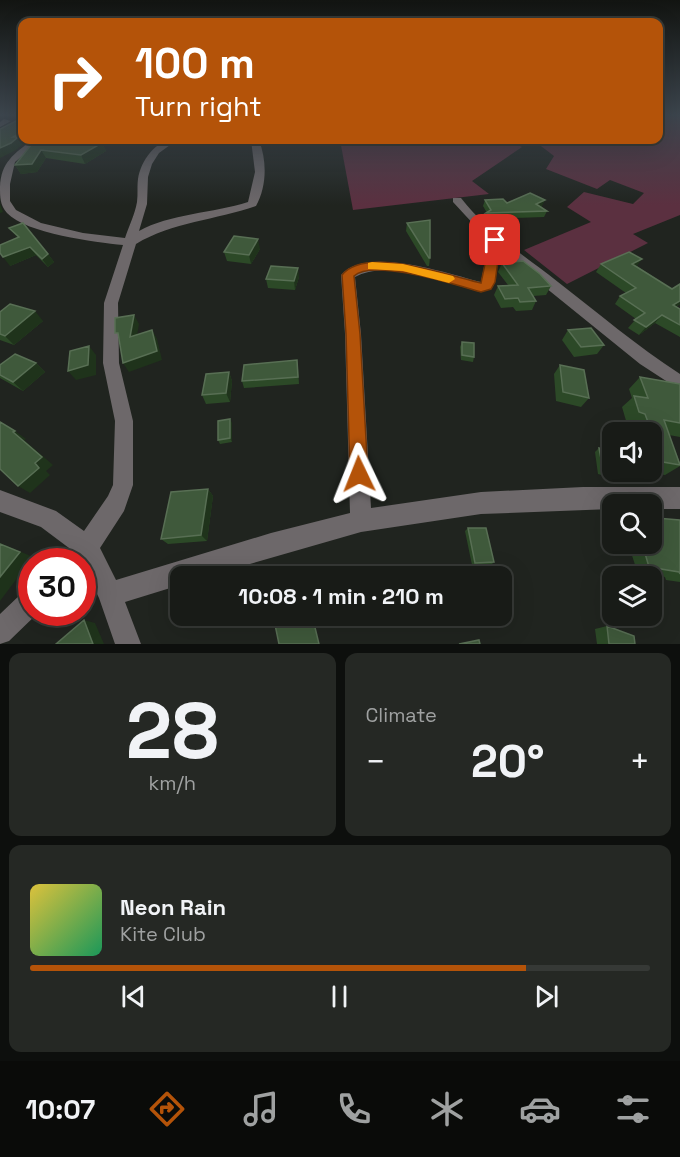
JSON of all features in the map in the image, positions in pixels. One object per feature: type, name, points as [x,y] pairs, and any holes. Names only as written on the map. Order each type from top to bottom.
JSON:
[{"type":"street","points":[[32,145],[11,161],[5,184],[5,201],[12,212],[38,225],[83,237],[130,242],[150,230],[165,225],[228,212],[252,204],[260,186],[257,145]]},
{"type":"street","points":[[84,548],[116,503],[123,485],[124,421],[111,363],[111,303],[142,204],[143,177],[147,164],[156,151],[165,145]]},
{"type":"street","points":[[457,200],[467,216],[495,240],[624,343],[680,383]]},
{"type":"street","points":[[0,217],[12,212]]},
{"type":"street","points":[[361,521],[353,334],[348,275],[355,268],[370,266],[403,268],[481,288],[488,282],[495,240]]},
{"type":"street","points":[[110,594],[361,521],[481,503],[583,498],[680,498]]},
{"type":"street","points":[[0,501],[48,519],[75,548]]},
{"type":"street","points":[[96,575],[110,594],[128,644]]},
{"type":"street","points":[[0,632],[18,615]]},
{"type":"shaded area","points":[[341,145],[518,145],[522,147],[472,181],[489,194],[353,210]]},
{"type":"shaded area","points":[[540,145],[680,145],[680,215],[633,234],[648,243],[567,284],[524,250],[591,222],[567,207],[584,192],[633,204],[644,193],[610,180],[597,189],[546,169],[554,156]]},
{"type":"building","points":[[31,145],[98,145],[81,155],[41,150],[32,164],[15,165]]},
{"type":"building","points":[[530,193],[545,200],[536,204],[547,211],[486,213],[491,210],[485,200],[503,199],[507,203]]},
{"type":"building","points":[[430,220],[430,258],[429,258],[407,223]]},
{"type":"building","points":[[23,223],[48,254],[42,259],[30,247],[3,257],[0,253],[0,245],[19,237],[9,228]]},
{"type":"building","points":[[234,236],[258,239],[249,255],[224,252]]},
{"type":"building","points":[[629,252],[642,259],[632,264],[672,289],[680,284],[680,301],[673,305],[680,309],[680,325],[662,315],[646,327],[634,320],[645,313],[620,296],[636,288],[601,264]]},
{"type":"building","points":[[523,261],[551,286],[528,288],[536,301],[520,302],[518,298],[505,299],[498,286],[518,285],[502,263]]},
{"type":"building","points":[[271,266],[298,268],[294,281],[266,279]]},
{"type":"building","points":[[10,304],[35,311],[5,336],[0,334],[0,312]]},
{"type":"building","points":[[134,315],[130,337],[152,330],[157,351],[123,363],[118,333],[115,333],[115,318]]},
{"type":"building","points":[[591,328],[604,345],[581,347],[568,330]]},
{"type":"building","points":[[462,342],[474,343],[474,357],[462,355]]},
{"type":"building","points":[[89,346],[88,365],[68,371],[70,351]]},
{"type":"building","points":[[15,354],[36,363],[13,382],[0,375],[0,365]]},
{"type":"building","points":[[297,360],[298,377],[242,381],[244,365]]},
{"type":"building","points":[[560,365],[584,370],[589,398],[563,392]]},
{"type":"building","points":[[229,372],[226,393],[202,395],[206,374]]},
{"type":"building","points":[[640,377],[680,384],[680,423],[664,420],[680,465],[663,462],[662,422],[648,422],[645,414],[639,412],[634,396],[648,398]]},
{"type":"building","points":[[230,419],[230,438],[218,440],[218,421]]},
{"type":"building","points":[[0,422],[15,431],[13,432],[42,457],[35,463],[39,468],[18,486],[0,469]]},
{"type":"building","points":[[599,448],[602,449],[602,464]]},
{"type":"building","points":[[208,489],[201,535],[161,539],[171,492]]},
{"type":"building","points":[[662,518],[680,520],[680,574],[662,569],[662,566],[649,566],[645,554],[662,554]]},
{"type":"building","points":[[468,528],[486,528],[494,562],[475,563]]},
{"type":"building","points":[[0,544],[18,551],[18,554],[0,577]]},
{"type":"building","points":[[77,626],[86,626],[93,644],[56,644]]},
{"type":"building","points":[[275,626],[315,626],[319,644],[279,644]]},
{"type":"building","points":[[607,626],[634,636],[635,644],[609,644]]},
{"type":"building","points":[[479,640],[480,644],[459,644]]},
{"type":"slow traffic","points":[[372,266],[403,268],[449,279]]},
{"type":"route","points":[[359,474],[348,275],[355,268],[370,266],[403,268],[481,288],[488,282],[495,240]]}]
